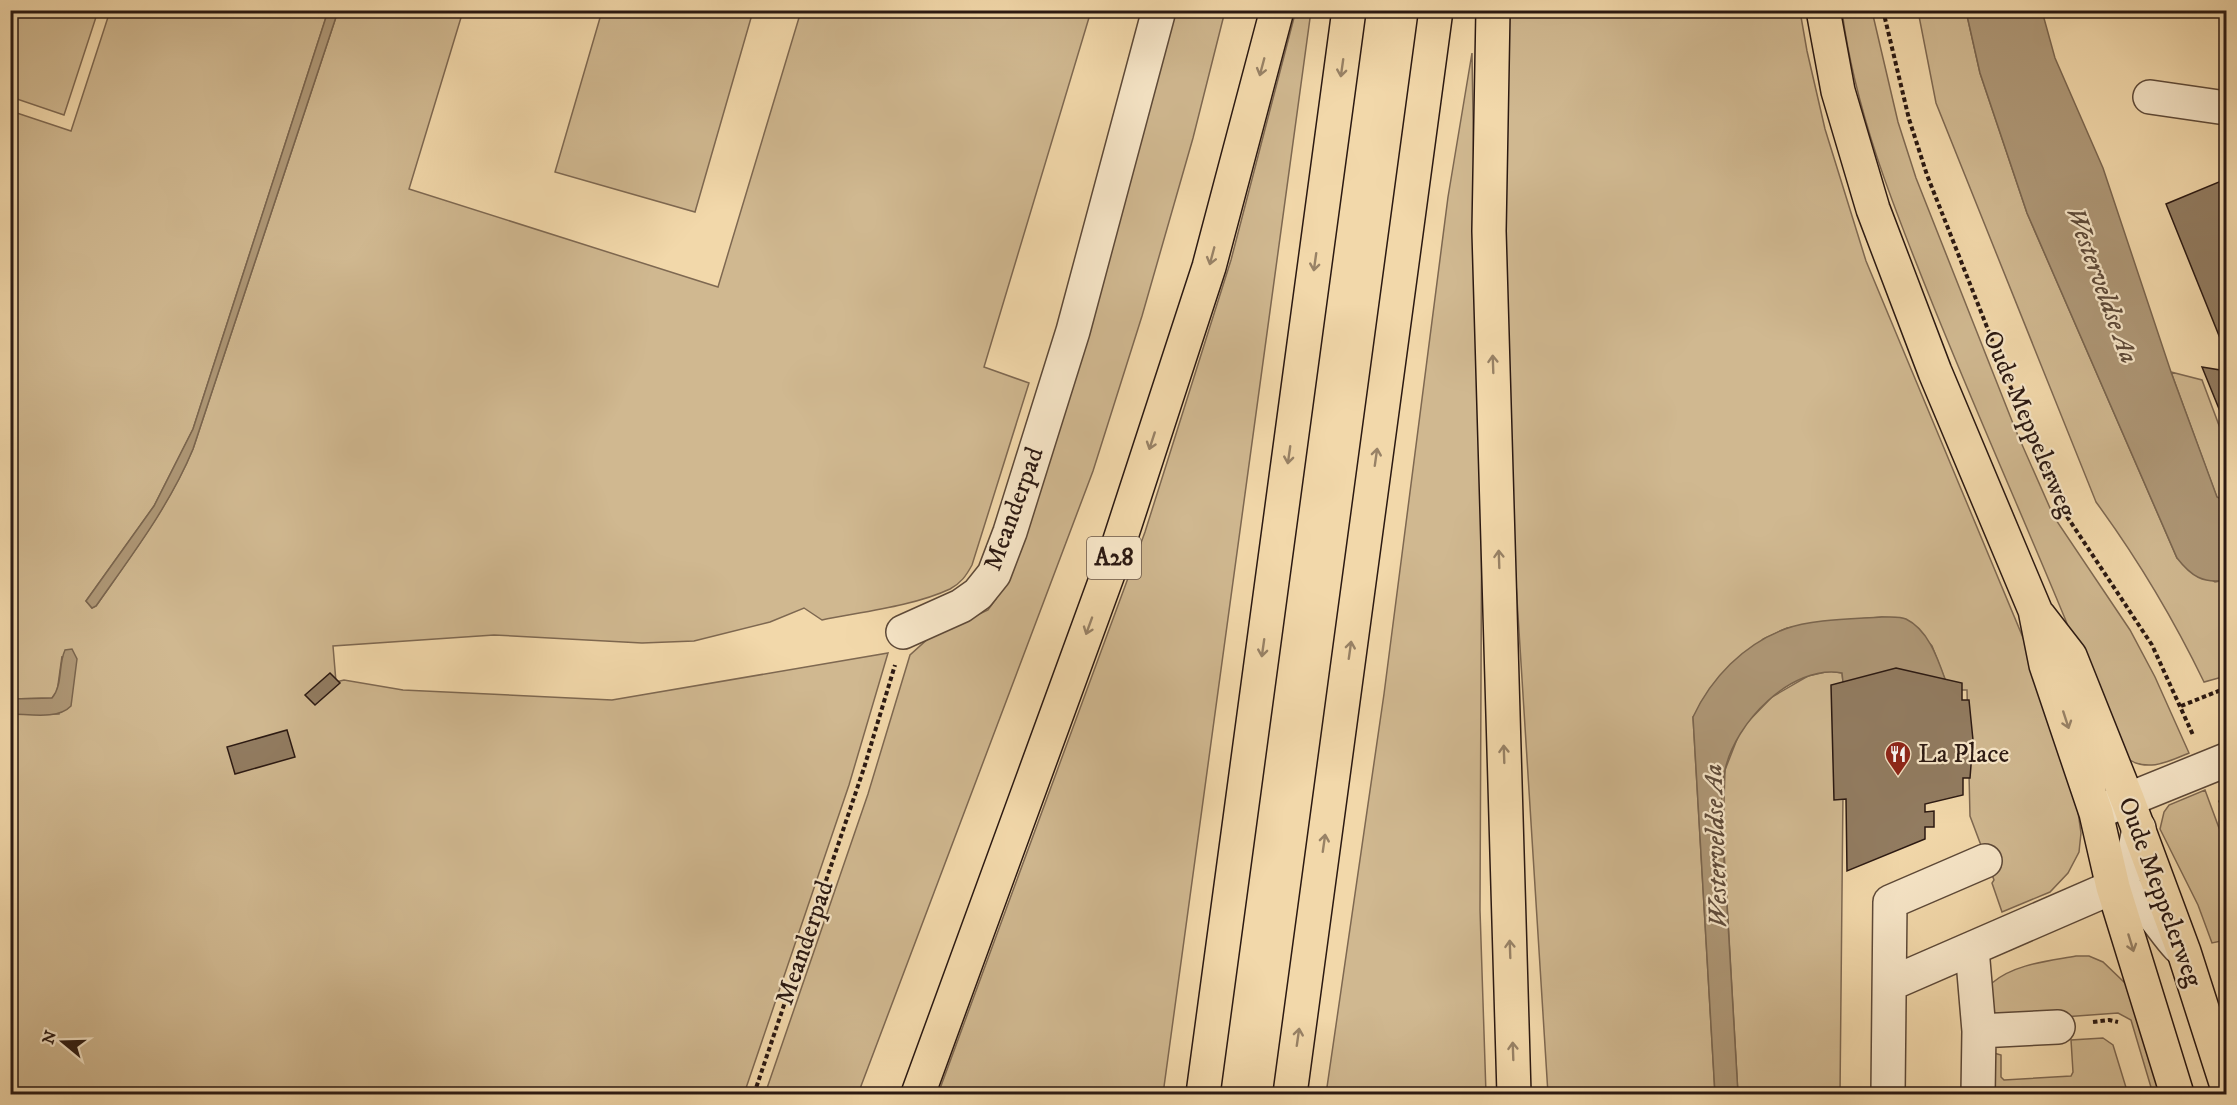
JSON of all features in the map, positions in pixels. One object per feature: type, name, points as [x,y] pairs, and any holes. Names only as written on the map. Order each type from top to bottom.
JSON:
[{"type":"main road","name":"A28","points":[[918,1095],[1117,549],[1209,267],[1277,10]]},
{"type":"main road","points":[[1203,1095],[1349,10]]},
{"type":"main road","points":[[1290,1095],[1436,10]]},
{"type":"main road","points":[[1493,10],[1489,231],[1514,1095]]},
{"type":"main road","name":"Oude Meppelerweg","points":[[1822,10],[1838,91],[1873,209],[1935,372],[2035,610],[2046,665],[2096,813],[2113,887],[2177,1095]]},
{"type":"main road","name":"Oude Meppelerweg","points":[[2035,610],[2070,656],[2134,814],[2184,952],[2226,1083]]},
{"type":"street","name":"Meanderpad","points":[[903,632],[962,606],[978,594],[994,574],[1010,532],[1073,331],[1160,10]]},
{"type":"street","points":[[2150,97],[2226,108]]},
{"type":"street","points":[[2096,813],[2134,814],[2217,763]]},
{"type":"street","points":[[1890,984],[2113,887],[2131,866],[2134,814]]},
{"type":"street","points":[[1888,1095],[1890,902],[1985,861]]},
{"type":"street","points":[[2113,887],[2143,901],[2161,928],[2184,952]]},
{"type":"street","points":[[1972,950],[1979,1031],[1978,1095]]},
{"type":"street","points":[[1979,1031],[2058,1027]]},
{"type":"path","name":"Oude Meppelerweg","points":[[1883,10],[1909,119],[1927,175],[2026,426],[2064,512],[2140,623],[2181,706],[2217,763],[2226,816]]},
{"type":"path","name":"Meanderpad","points":[[754,1095],[864,768],[903,632]]},
{"type":"path","points":[[2181,706],[2226,688]]},
{"type":"path","points":[[2058,1027],[2109,1020],[2126,1029]]},
{"type":"shaded area","points":[[11,10],[98,11],[64,115],[11,97]]},
{"type":"shaded area","points":[[1296,10],[1311,11],[1163,1094],[938,1094],[1145,532],[1231,260]]},
{"type":"shaded area","points":[[110,11],[328,11],[193,429],[154,506],[86,601],[92,608],[96,606],[149,530],[173,491],[193,449],[338,11],[463,11],[409,189],[718,287],[801,11],[1091,11],[984,367],[1029,383],[972,565],[957,584],[950,589],[920,600],[822,620],[804,608],[770,622],[694,641],[642,643],[494,635],[333,646],[336,682],[344,680],[403,690],[612,700],[888,653],[849,785],[744,1094],[11,1094],[10,714],[59,714],[62,656],[57,692],[52,698],[11,699],[11,111],[71,131]]},
{"type":"shaded area","points":[[602,11],[753,11],[695,212],[555,172]]},
{"type":"shaded area","points":[[1171,11],[1225,11],[1193,138],[1142,316],[1093,471],[858,1094],[765,1094],[868,794],[910,655],[930,637],[988,610],[996,599],[1012,554]]},
{"type":"shaded area","points":[[1505,11],[1800,11],[1825,129],[1866,261],[2039,676],[2064,753],[2078,812],[2081,833],[2079,852],[2068,873],[2050,892],[2002,912],[1992,883],[1994,880],[1970,816],[1967,690],[1949,690],[1932,646],[1905,619],[1882,617],[1787,628],[1763,639],[1693,717],[1715,1094],[1548,1094],[1514,551],[1501,86]]},
{"type":"shaded area","points":[[1842,11],[1872,11],[1898,122],[1916,178],[2016,431],[2054,517],[2130,630],[2155,677],[2189,753],[2157,764],[2133,762],[2118,749],[2101,715],[2066,621],[1915,260],[1876,156],[1856,84]]},
{"type":"shaded area","points":[[1918,11],[1966,11],[1980,73],[2027,213],[2177,558],[2215,582],[2226,580],[2226,676],[2204,682],[2154,590],[2096,502],[1936,103]]},
{"type":"shaded area","points":[[1472,53],[1477,367],[1482,452],[1480,910],[1486,1094],[1326,1094],[1384,694],[1448,197]]},
{"type":"shaded area","points":[[2171,372],[2202,380],[2226,444],[2226,502],[2217,498]]},
{"type":"shaded area","points":[[1830,671],[1842,673],[1844,692],[1840,1094],[1738,1094],[1723,833],[1725,770],[1741,729],[1772,697],[1808,676]]},
{"type":"shaded area","points":[[2205,790],[2226,847],[2226,940],[2212,943],[2198,905],[2160,829],[2164,812],[2169,805]]},
{"type":"shaded area","points":[[2076,956],[2089,956],[2103,962],[2126,984],[2164,1094],[2153,1094],[2131,1020],[2118,1013],[2063,1017],[1996,1016],[1992,1013],[1992,983],[2021,967]]},
{"type":"shaded area","points":[[2103,1038],[2113,1045],[2128,1094],[2093,1094],[2074,1088],[1992,1094],[1994,1053],[2001,1055],[2001,1077],[2004,1080],[2071,1076],[2073,1072],[2071,1040]]},
{"type":"water","points":[[328,11],[338,11],[193,449],[173,491],[149,530],[96,606],[92,608],[86,601],[154,506],[193,429]]},
{"type":"water","name":"Westerveldse Aa","points":[[1966,11],[2042,11],[2055,58],[2103,168],[2171,372],[2217,497],[2226,502],[2226,580],[2204,580],[2187,570],[2177,558],[2027,213],[1980,73]]},
{"type":"water","name":"Westerveldse Aa","points":[[1882,617],[1904,618],[1922,632],[1934,650],[1949,690],[1844,691],[1842,673],[1823,673],[1804,678],[1785,687],[1753,716],[1731,752],[1723,783],[1722,812],[1738,1094],[1715,1094],[1693,717],[1709,689],[1730,664],[1770,635],[1807,623]]},
{"type":"water","points":[[72,649],[77,659],[71,706],[51,715],[11,714],[11,699],[52,698],[58,687],[65,650]]},
{"type":"building","points":[[2226,179],[2226,353],[2166,204]]},
{"type":"building","points":[[2202,367],[2226,371],[2226,426]]},
{"type":"building","points":[[1896,668],[1962,683],[1962,700],[1969,700],[1973,740],[1970,778],[1963,778],[1963,795],[1925,804],[1925,812],[1934,811],[1934,827],[1925,827],[1925,839],[1847,871],[1846,799],[1834,800],[1831,685]]},
{"type":"building","points":[[330,673],[340,683],[315,705],[305,695]]},
{"type":"building","points":[[287,730],[295,757],[235,774],[227,747]]},
{"type":"place","name":"La Place","points":[[1898,777]]}]
